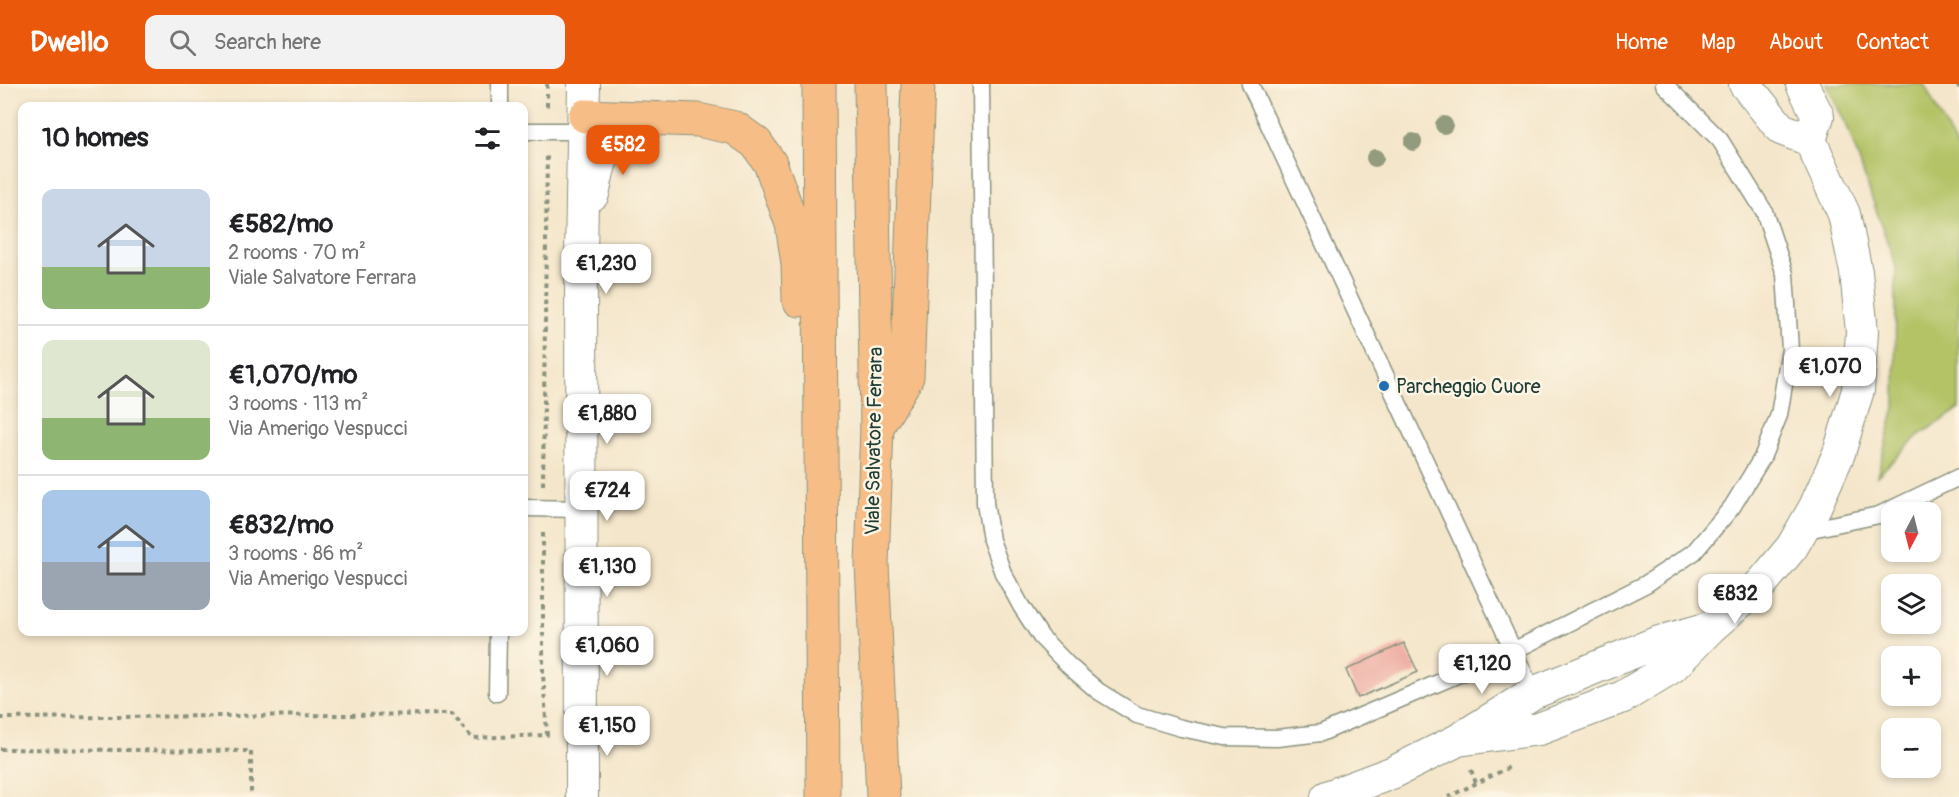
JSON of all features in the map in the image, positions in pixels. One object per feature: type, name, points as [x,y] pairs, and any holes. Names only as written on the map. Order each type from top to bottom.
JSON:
[{"type":"highway","points":[[819,84],[823,797]]},
{"type":"highway","name":"Viale Salvatore Ferrara","points":[[871,84],[877,427],[872,564],[883,797]]},
{"type":"highway","points":[[877,427],[907,376],[918,84]]},
{"type":"highway","points":[[584,110],[698,120],[735,128],[756,143],[770,163],[792,224],[798,263],[802,396],[810,417],[821,429]]},
{"type":"street","points":[[1745,84],[1781,129],[1810,140]]},
{"type":"street","points":[[1458,740],[1539,729],[1623,697],[1672,667],[1710,628],[1762,583],[1792,547],[1815,507],[1839,453],[1858,390],[1862,332],[1856,272],[1844,214],[1810,140],[1818,116],[1802,84]]},
{"type":"street","points":[[582,797],[584,110]]},
{"type":"street","points":[[582,226],[596,183],[600,162],[610,146],[620,134],[638,124],[660,118]]},
{"type":"street","points":[[1327,797],[1394,772],[1458,740],[1533,693],[1656,643],[1710,628]]},
{"type":"lane","points":[[500,84],[500,102]]},
{"type":"lane","points":[[981,84],[985,503],[991,540],[1003,573],[1041,637],[1098,691],[1137,715],[1225,738],[1277,738],[1321,733],[1513,651],[1646,584],[1694,552],[1732,507],[1762,458],[1779,415],[1790,350],[1785,274],[1764,211],[1720,140],[1664,84]]},
{"type":"lane","points":[[1250,84],[1533,693]]},
{"type":"lane","points":[[528,131],[547,131],[584,110]]},
{"type":"lane","points":[[1802,531],[1879,515],[1959,477]]},
{"type":"lane","points":[[528,508],[582,509]]},
{"type":"lane","points":[[497,693],[498,636]]},
{"type":"path","points":[[0,718],[452,714],[472,738],[547,735],[543,674],[543,508],[547,84]]},
{"type":"path","points":[[0,749],[251,751],[251,797]]},
{"type":"green space","points":[[1826,84],[1924,84],[1959,153],[1959,409],[1919,435],[1877,476],[1895,408],[1896,267],[1847,126]]},
{"type":"building","points":[[1404,643],[1418,672],[1358,698],[1346,670]]},
{"type":"place","name":"Parcheggio Cuore","points":[[1384,386]]}]
